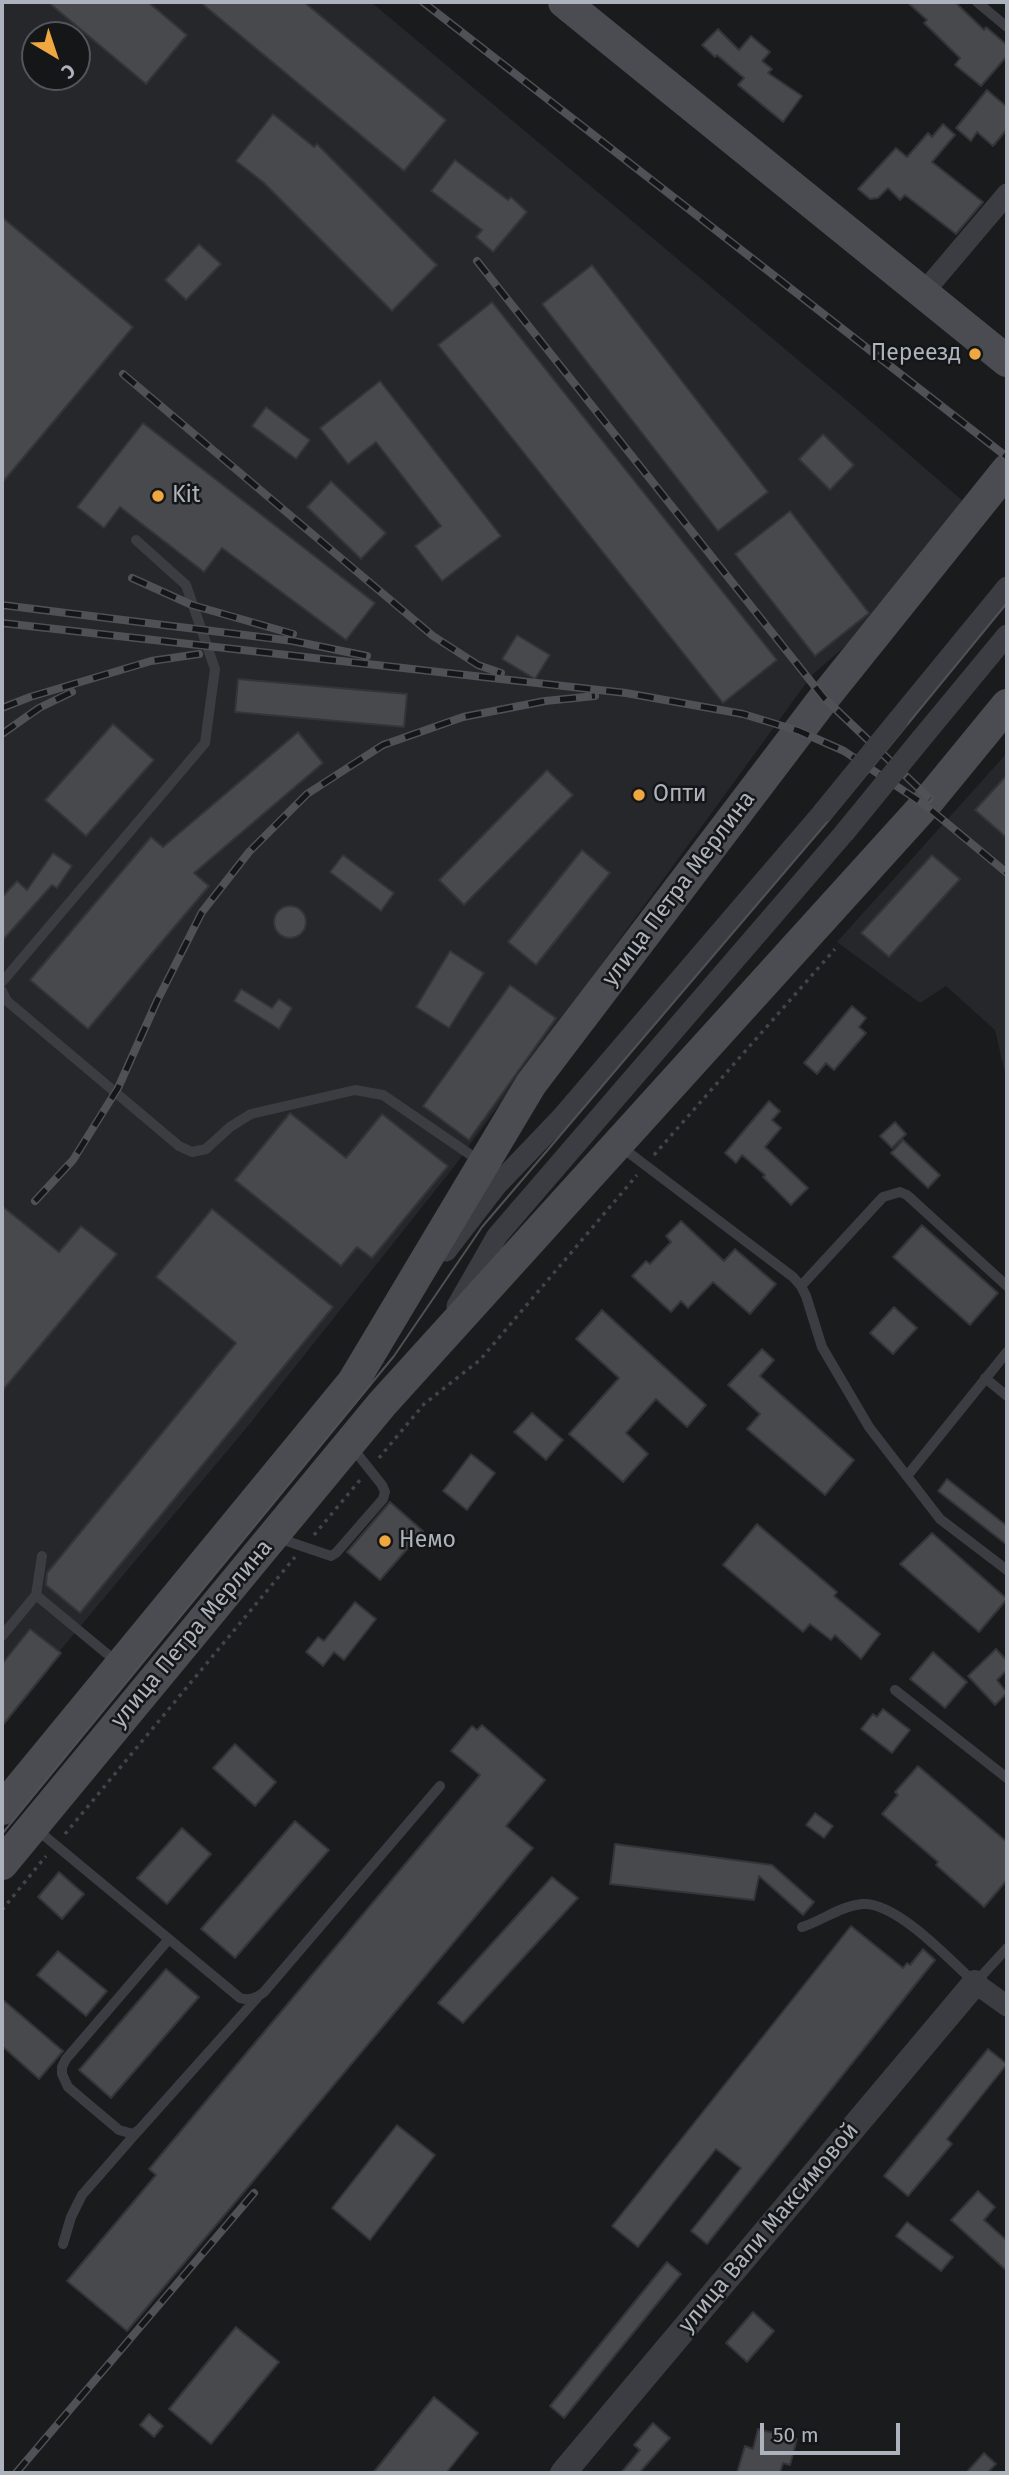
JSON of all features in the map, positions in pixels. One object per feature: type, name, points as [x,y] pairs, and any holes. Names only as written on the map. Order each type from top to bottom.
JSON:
[{"type":"main road","points":[[564,2],[1007,361]]},
{"type":"main road","name":"улица Петра Мерлина","points":[[4,1807],[353,1382],[539,1073],[824,698],[1007,470]]},
{"type":"main road","name":"улица Петра Мерлина","points":[[2,1864],[44,1836],[273,1536],[382,1404],[925,805],[1007,705]]},
{"type":"street","points":[[923,293],[1007,194]]},
{"type":"street","name":"улица Петра Мерлина","points":[[383,1331],[496,1186],[561,1118],[822,812],[1007,587]]},
{"type":"street","name":"улица Петра Мерлина","points":[[434,1347],[497,1236],[845,832],[1007,635]]},
{"type":"street","points":[[353,1382],[382,1404]]},
{"type":"street","points":[[4,1807],[44,1836]]},
{"type":"street","points":[[975,1983],[1007,2006]]},
{"type":"street","name":"улица Вали Максимовой","points":[[563,2473],[975,1983]]},
{"type":"lane","points":[[977,2],[1007,27]]},
{"type":"lane","points":[[2,982],[205,743],[215,669],[186,585],[136,540]]},
{"type":"lane","points":[[2,991],[7,1002],[178,1146],[192,1152],[206,1149],[230,1127],[251,1114],[355,1090],[383,1095],[483,1164]]},
{"type":"lane","points":[[618,1144],[802,1286],[822,1347],[869,1427],[940,1519],[1007,1570]]},
{"type":"lane","points":[[802,1286],[883,1197],[900,1192],[907,1195],[1007,1286]]},
{"type":"lane","points":[[907,1476],[1007,1352]]},
{"type":"lane","points":[[985,1378],[1007,1396]]},
{"type":"lane","points":[[273,1536],[326,1556],[336,1553],[383,1499],[382,1485],[349,1444]]},
{"type":"lane","points":[[2,1636],[36,1594],[42,1556]]},
{"type":"lane","points":[[36,1594],[120,1665]]},
{"type":"lane","points":[[895,1690],[1007,1778]]},
{"type":"lane","points":[[63,2244],[71,2217],[82,2195],[259,1996],[440,1786]]},
{"type":"lane","points":[[44,1836],[240,1998],[249,2000],[259,1996]]},
{"type":"lane","points":[[802,1927],[848,1907],[879,1905],[893,1911],[975,1983],[1007,1948]]},
{"type":"lane","points":[[139,2130],[133,2134],[119,2130],[68,2087],[62,2067],[169,1939]]},
{"type":"path","points":[[2,1910],[44,1836],[304,1547],[424,1404],[480,1360],[645,1165],[835,949]]},
{"type":"shaded area","points":[[2,2],[371,2],[964,502],[859,634],[812,675],[453,1168],[248,1426],[2,1720]]},
{"type":"shaded area","points":[[1007,753],[1007,1082],[995,1030],[946,986],[920,1003],[837,942]]},
{"type":"building","points":[[48,2],[148,2],[187,35],[146,84],[91,38],[91,21],[71,21]]},
{"type":"building","points":[[200,2],[304,2],[446,120],[404,171]]},
{"type":"building","points":[[907,2],[955,2],[984,30],[986,27],[1007,45],[1007,56],[981,86],[955,65],[960,58],[924,23],[927,20]]},
{"type":"building","points":[[718,29],[739,50],[751,36],[770,52],[762,61],[772,69],[768,73],[802,96],[783,122],[738,85],[744,78],[702,45]]},
{"type":"building","points":[[987,90],[1007,107],[1007,129],[993,146],[977,132],[971,141],[956,128]]},
{"type":"building","points":[[273,114],[314,147],[317,144],[437,265],[392,311],[263,182],[236,161]]},
{"type":"building","points":[[943,124],[955,135],[932,162],[983,202],[956,234],[905,195],[900,200],[888,188],[878,198],[870,199],[858,189],[896,148],[907,157],[928,133],[932,137]]},
{"type":"building","points":[[455,160],[508,200],[511,197],[527,212],[493,252],[476,237],[482,230],[431,191]]},
{"type":"building","points":[[2,217],[133,327],[2,483]]},
{"type":"building","points":[[199,244],[221,264],[186,300],[165,280]]},
{"type":"building","points":[[592,265],[768,492],[718,531],[542,304]]},
{"type":"building","points":[[492,302],[777,660],[723,703],[438,345]]},
{"type":"building","points":[[380,381],[501,536],[442,581],[415,546],[441,526],[376,442],[348,464],[320,428]]},
{"type":"building","points":[[266,407],[310,440],[296,459],[252,426]]},
{"type":"building","points":[[143,423],[375,603],[346,640],[222,548],[204,572],[120,507],[104,528],[77,507]]},
{"type":"building","points":[[823,434],[854,465],[830,490],[799,459]]},
{"type":"building","points":[[331,481],[386,533],[361,559],[307,507]]},
{"type":"building","points":[[790,511],[869,613],[815,656],[735,554]]},
{"type":"building","points":[[517,635],[550,655],[535,679],[502,659]]},
{"type":"building","points":[[238,679],[407,694],[404,727],[235,712]]},
{"type":"building","points":[[113,724],[154,760],[86,836],[45,800]]},
{"type":"building","points":[[298,732],[323,763],[194,873],[209,886],[88,1029],[30,980],[151,837],[163,847]]},
{"type":"building","points":[[547,770],[573,795],[464,905],[439,880]]},
{"type":"building","points":[[1007,775],[1007,838],[975,810]]},
{"type":"building","points":[[582,850],[610,873],[536,965],[508,942]]},
{"type":"building","points":[[53,853],[72,866],[57,888],[52,885],[2,941],[2,897],[17,881],[27,890]]},
{"type":"building","points":[[343,855],[394,893],[381,911],[330,872]]},
{"type":"building","points":[[932,855],[960,879],[889,957],[861,933]]},
{"type":"building","points":[[290,906],[301,911],[306,922],[301,933],[290,938],[279,933],[274,922],[279,911]]},
{"type":"building","points":[[450,951],[484,973],[449,1028],[416,1007]]},
{"type":"building","points":[[510,985],[556,1018],[469,1140],[423,1106]]},
{"type":"building","points":[[241,989],[272,1008],[279,999],[292,1008],[279,1029],[234,1001]]},
{"type":"building","points":[[852,1006],[866,1018],[859,1027],[866,1033],[834,1070],[826,1063],[817,1074],[804,1063]]},
{"type":"building","points":[[769,1101],[780,1111],[772,1120],[781,1128],[765,1147],[808,1188],[791,1205],[763,1177],[765,1175],[742,1155],[736,1163],[725,1153]]},
{"type":"building","points":[[290,1113],[346,1158],[382,1114],[448,1166],[372,1258],[357,1247],[341,1266],[235,1180]]},
{"type":"building","points":[[895,1122],[906,1134],[892,1148],[880,1136]]},
{"type":"building","points":[[903,1140],[940,1175],[928,1188],[891,1153]]},
{"type":"building","points":[[2,1206],[59,1252],[81,1226],[117,1254],[2,1391]]},
{"type":"building","points":[[212,1209],[333,1307],[80,1613],[46,1585],[47,1573],[236,1343],[156,1277]]},
{"type":"building","points":[[681,1221],[724,1261],[735,1249],[776,1284],[750,1314],[713,1282],[688,1308],[681,1301],[671,1312],[632,1276],[646,1261],[650,1264],[671,1242],[666,1236]]},
{"type":"building","points":[[922,1225],[998,1293],[970,1325],[893,1257]]},
{"type":"building","points":[[894,1307],[917,1328],[893,1354],[870,1333]]},
{"type":"building","points":[[602,1310],[706,1405],[687,1427],[656,1399],[626,1433],[648,1454],[623,1482],[569,1434],[619,1378],[576,1339]]},
{"type":"building","points":[[762,1349],[774,1360],[760,1376],[854,1460],[825,1495],[747,1429],[760,1414],[728,1385]]},
{"type":"building","points":[[532,1413],[563,1440],[546,1460],[514,1432]]},
{"type":"building","points":[[471,1454],[495,1473],[467,1510],[443,1491]]},
{"type":"building","points":[[947,1479],[1007,1526],[1007,1545],[938,1491]]},
{"type":"building","name":"Немо","points":[[390,1502],[423,1531],[380,1580],[347,1552]]},
{"type":"building","points":[[757,1524],[837,1592],[834,1596],[880,1634],[861,1659],[835,1635],[831,1640],[810,1624],[803,1632],[723,1565]]},
{"type":"building","points":[[932,1533],[1007,1599],[979,1632],[900,1564]]},
{"type":"building","points":[[355,1602],[376,1619],[344,1660],[334,1652],[323,1666],[306,1652],[318,1637],[324,1641]]},
{"type":"building","points":[[30,1629],[61,1653],[2,1726],[2,1664]]},
{"type":"building","points":[[996,1649],[1007,1661],[1007,1670],[997,1680],[1007,1693],[995,1705],[968,1676]]},
{"type":"building","points":[[933,1652],[967,1682],[945,1708],[910,1679]]},
{"type":"building","points":[[883,1709],[910,1730],[892,1753],[861,1729],[873,1714],[877,1717]]},
{"type":"building","points":[[482,1725],[545,1780],[506,1826],[533,1848],[127,2331],[67,2281],[156,2175],[149,2169],[480,1775],[451,1751],[472,1726],[477,1730]]},
{"type":"building","points":[[235,1744],[276,1782],[255,1806],[213,1768]]},
{"type":"building","points":[[918,1766],[1007,1842],[1007,1880],[984,1907],[936,1865],[938,1862],[882,1814],[898,1795],[895,1792]]},
{"type":"building","points":[[815,1813],[833,1826],[824,1838],[806,1825]]},
{"type":"building","points":[[295,1821],[329,1850],[235,1958],[201,1929]]},
{"type":"building","points":[[182,1828],[211,1854],[167,1904],[137,1878]]},
{"type":"building","points":[[615,1844],[772,1865],[814,1902],[803,1915],[759,1876],[754,1900],[610,1884]]},
{"type":"building","points":[[59,1872],[84,1894],[62,1919],[38,1897]]},
{"type":"building","points":[[552,1877],[578,1898],[463,2023],[438,2003]]},
{"type":"building","points":[[851,1926],[903,1968],[907,1963],[910,1965],[923,1949],[935,1960],[707,2244],[691,2231],[741,2168],[716,2149],[638,2247],[612,2226]]},
{"type":"building","points":[[58,1951],[107,1991],[86,2016],[37,1975]]},
{"type":"building","points":[[166,1969],[199,1997],[111,2098],[79,2070]]},
{"type":"building","points":[[2,1999],[63,2051],[39,2079],[2,2046]]},
{"type":"building","points":[[988,2049],[1007,2064],[947,2139],[952,2144],[908,2196],[884,2176]]},
{"type":"building","points":[[397,2125],[435,2155],[370,2240],[332,2208]]},
{"type":"building","points":[[978,2191],[995,2207],[984,2220],[1007,2241],[1007,2271],[951,2220]]},
{"type":"building","points":[[907,2222],[953,2257],[941,2271],[896,2236]]},
{"type":"building","points":[[667,2262],[681,2274],[564,2418],[550,2406]]},
{"type":"building","points":[[753,2312],[774,2331],[747,2362],[726,2343]]},
{"type":"building","points":[[236,2327],[279,2362],[211,2444],[169,2409]]},
{"type":"building","points":[[434,2397],[478,2433],[446,2473],[373,2473]]},
{"type":"building","points":[[149,2414],[163,2426],[154,2437],[140,2425]]},
{"type":"building","points":[[653,2423],[670,2438],[639,2473],[621,2473],[640,2450],[634,2445]]},
{"type":"building","points":[[758,2429],[797,2439],[790,2465],[783,2463],[780,2473],[737,2473],[745,2446],[753,2449]]},
{"type":"building","points":[[984,2453],[996,2464],[987,2473],[966,2473]]},
{"type":"tram line","points":[[2,1834],[394,1356],[482,1227],[829,820],[1007,603]]},
{"type":"railway","points":[[423,2],[1007,457]]},
{"type":"railway","points":[[477,261],[824,698],[930,799]]},
{"type":"railway","points":[[123,374],[433,636],[478,665],[501,673]]},
{"type":"railway","points":[[132,578],[192,605],[293,634]]},
{"type":"railway","points":[[2,605],[293,641],[367,656]]},
{"type":"railway","points":[[2,623],[626,693],[743,714],[799,731],[844,751],[925,805],[1007,873]]},
{"type":"railway","points":[[2,708],[151,661],[199,654]]},
{"type":"railway","points":[[2,734],[39,708],[72,692]]},
{"type":"railway","points":[[35,1201],[73,1160],[118,1088],[157,1001],[202,912],[249,852],[307,794],[383,745],[463,717],[545,701],[595,696]]},
{"type":"railway","points":[[16,2473],[254,2193]]},
{"type":"place","name":"Переезд","points":[[975,354]]},
{"type":"place","name":"Kit","points":[[158,496]]},
{"type":"place","name":"Опти","points":[[639,795]]},
{"type":"place","name":"Немо","points":[[385,1541]]}]
